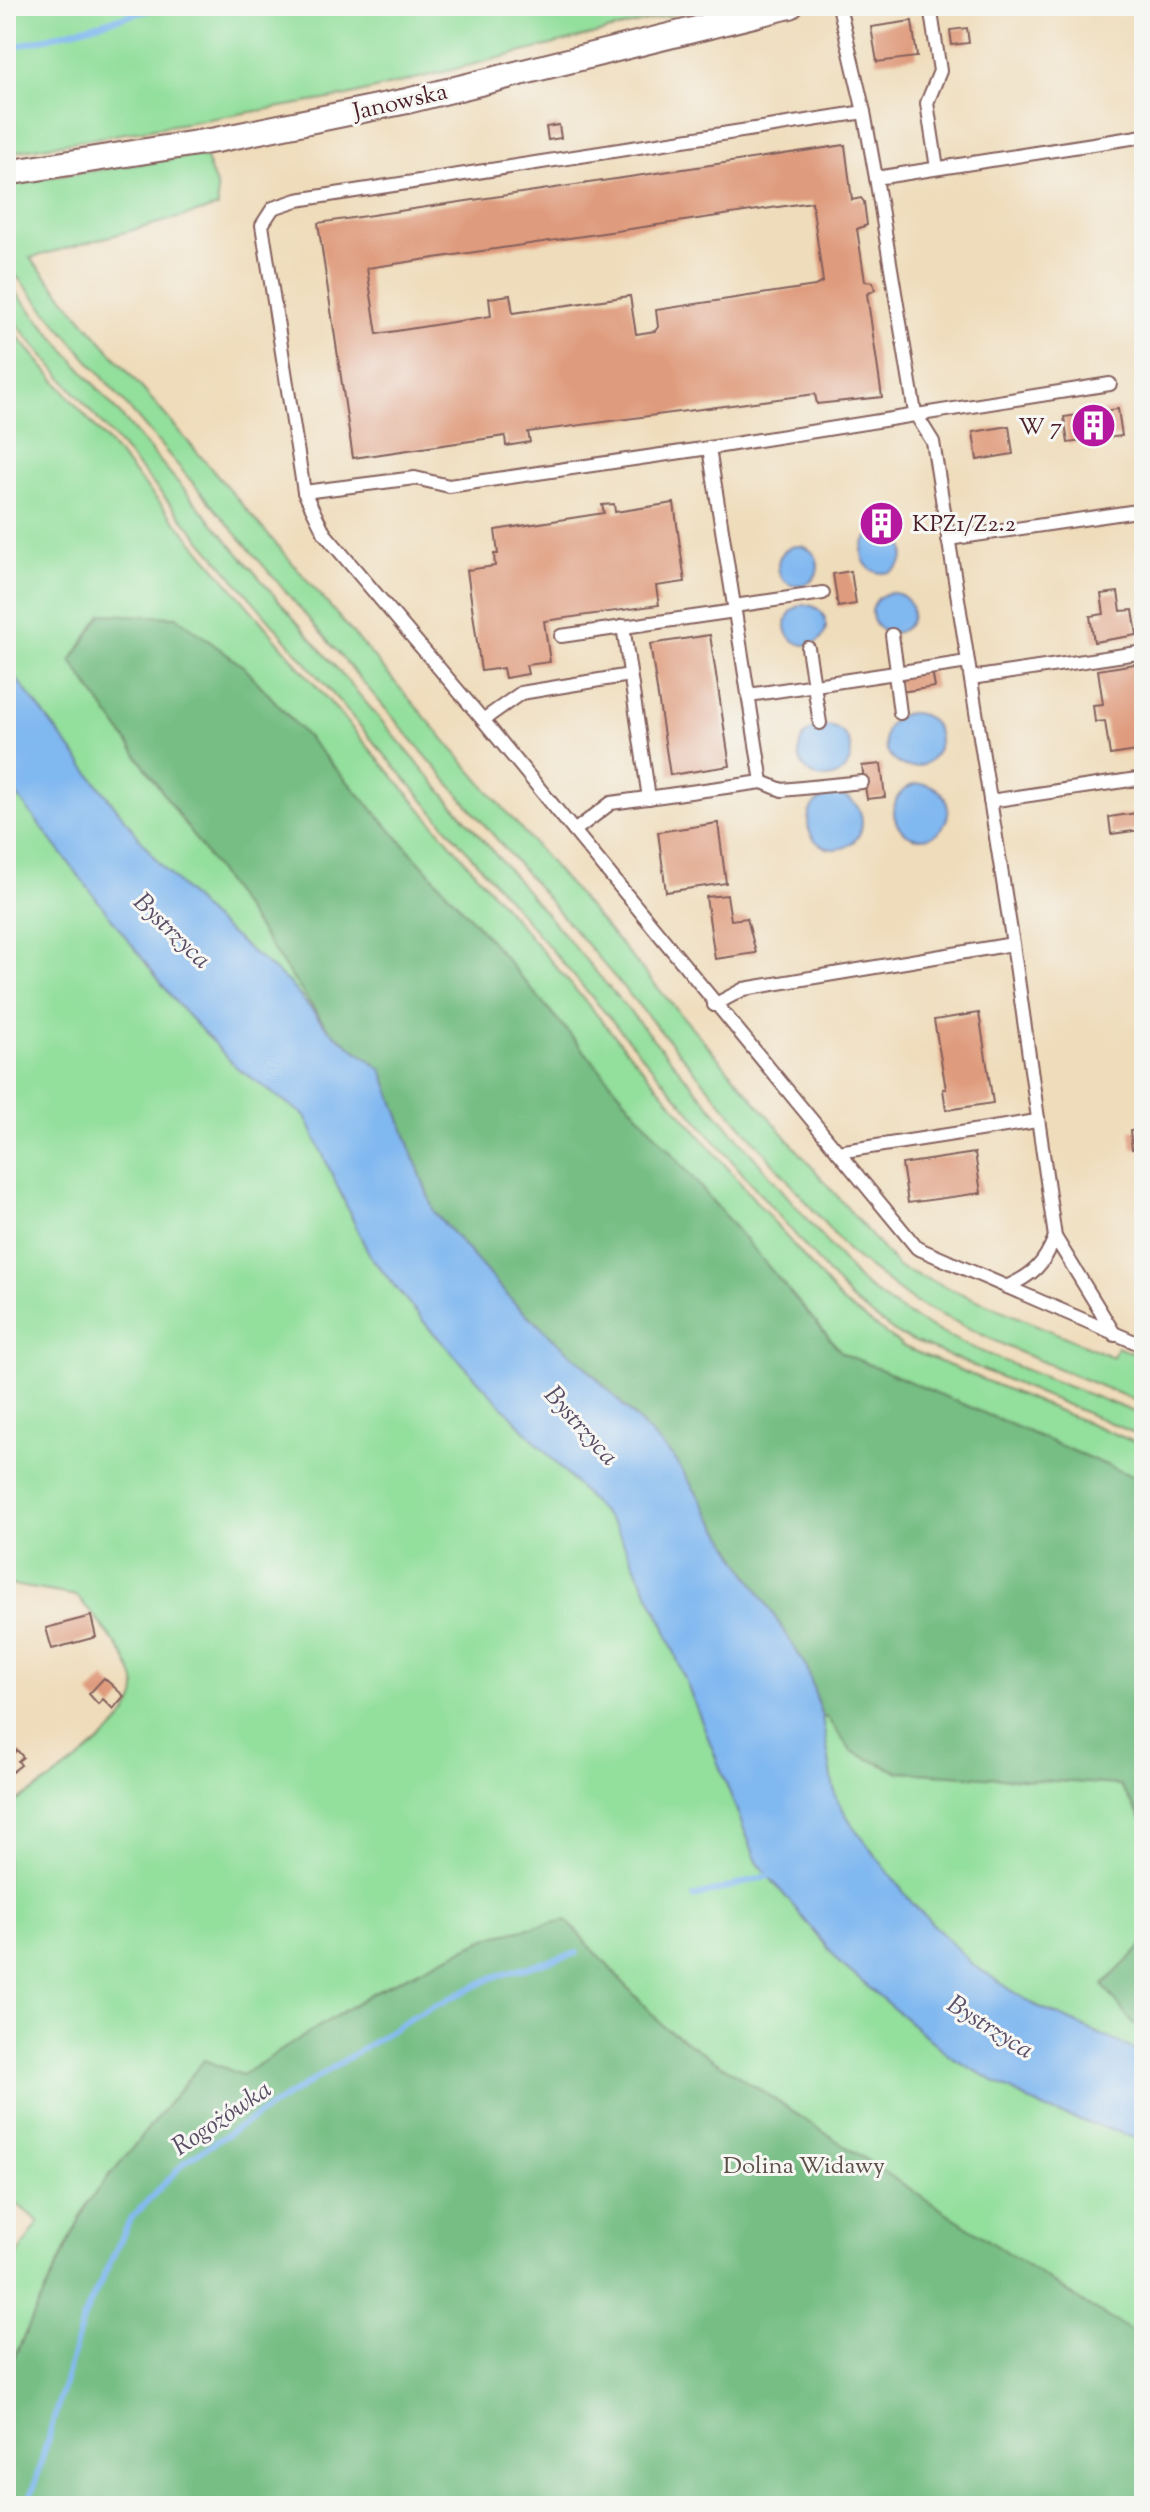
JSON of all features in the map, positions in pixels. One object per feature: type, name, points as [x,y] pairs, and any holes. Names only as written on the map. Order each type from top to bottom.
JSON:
[{"type":"street","name":"Janowska","points":[[6,173],[216,140],[407,101],[790,6]]},
{"type":"lane","points":[[839,6],[864,112],[915,413],[933,442],[1013,944],[1055,1237],[1115,1335]]},
{"type":"lane","points":[[930,6],[940,71],[927,103],[937,168]]},
{"type":"lane","points":[[864,112],[297,200],[273,208],[262,225],[304,492],[325,534],[483,720],[714,1005],[917,1248],[1144,1346]]},
{"type":"lane","points":[[876,178],[1144,136]]},
{"type":"lane","points":[[304,492],[415,478],[449,486],[1110,384]]},
{"type":"lane","points":[[709,448],[762,782]]},
{"type":"lane","points":[[948,539],[1144,510]]},
{"type":"lane","points":[[561,636],[823,593]]},
{"type":"lane","points":[[623,626],[649,798]]},
{"type":"lane","points":[[892,635],[900,713]]},
{"type":"lane","points":[[808,648],[820,723]]},
{"type":"lane","points":[[971,678],[1144,652]]},
{"type":"lane","points":[[749,695],[968,662]]},
{"type":"lane","points":[[483,720],[521,693],[630,675]]},
{"type":"lane","points":[[990,801],[1144,778]]},
{"type":"lane","points":[[574,831],[611,803],[762,782],[782,790],[862,782]]},
{"type":"lane","points":[[714,1005],[744,989],[1013,944]]},
{"type":"lane","points":[[838,1152],[1037,1121]]},
{"type":"lane","points":[[1006,1287],[1031,1276],[1046,1261],[1055,1237]]},
{"type":"green space","points":[[6,6],[707,6],[347,96],[6,153]]},
{"type":"green space","points":[[197,155],[206,159],[217,188],[218,207],[30,258],[898,1267],[1113,1357],[1117,1347],[1144,1358],[1144,1404],[1014,1350],[914,1302],[850,1253],[6,264],[6,184]]},
{"type":"green space","points":[[6,281],[858,1279],[886,1301],[955,1339],[1144,1416],[1144,1437],[899,1335],[851,1300],[6,312]]},
{"type":"green space","name":"Dolina Widawy","points":[[6,323],[842,1302],[904,1347],[1144,1446],[1144,2506],[6,2506],[88,2202],[6,2374],[6,2272],[39,2222],[16,2203],[6,2204],[6,1807],[61,1773],[103,1739],[132,1704],[136,1689],[122,1653],[77,1596],[6,1584]],"holes":[[[467,915],[842,1353],[857,1360],[842,1355]]]},
{"type":"green space","points":[[102,614],[177,617],[244,667],[476,924],[842,1353],[1144,1481],[1144,1823],[1120,1785],[898,1772],[851,1751],[827,1718],[822,1717],[807,1668],[675,1459],[587,1368],[514,1303],[434,1212],[382,1070],[328,1029],[71,661]]},
{"type":"green space","points":[[566,1920],[664,2027],[1090,2307],[1144,2338],[1144,2506],[6,2506],[6,2374],[88,2202],[204,2060],[242,2075],[374,1992],[438,1961],[493,1936]]},
{"type":"green space","points":[[1144,1944],[1144,2028],[1134,2025],[1103,1985]]},
{"type":"water","points":[[883,531],[898,537],[904,552],[898,567],[883,573],[868,567],[862,552],[868,537]]},
{"type":"water","points":[[798,546],[812,552],[818,566],[812,580],[798,586],[784,580],[778,566],[784,552]]},
{"type":"water","points":[[892,593],[906,599],[912,613],[906,627],[892,633],[878,627],[872,613],[878,599]]},
{"type":"water","points":[[806,605],[820,611],[826,625],[820,639],[806,645],[792,639],[786,625],[792,611]]},
{"type":"water","name":"Bystrzyca","points":[[6,665],[158,862],[209,916],[288,982],[328,1029],[382,1070],[434,1212],[514,1303],[587,1368],[675,1459],[807,1668],[822,1717],[835,1796],[853,1826],[913,1904],[972,1964],[1031,2003],[1144,2054],[1144,2140],[1047,2110],[952,2058],[841,1964],[757,1862],[662,1621],[615,1526],[429,1328],[369,1255],[305,1116],[237,1068],[179,1006],[6,781]]},
{"type":"water","points":[[912,713],[931,721],[939,740],[931,759],[912,767],[893,759],[885,740],[893,721]]},
{"type":"water","points":[[825,726],[844,733],[851,752],[844,771],[825,778],[806,771],[799,752],[806,733]]},
{"type":"water","points":[[921,784],[940,792],[948,811],[940,830],[921,838],[902,830],[894,811],[902,792]]},
{"type":"water","points":[[835,795],[854,803],[862,822],[854,841],[835,849],[816,841],[808,822],[816,803]]},
{"type":"building","points":[[912,21],[917,57],[877,62],[871,27]]},
{"type":"building","points":[[967,28],[969,43],[952,45],[950,30]]},
{"type":"building","points":[[559,125],[561,138],[548,140],[546,127]]},
{"type":"building","points":[[845,145],[852,200],[861,198],[864,202],[867,225],[857,229],[865,281],[873,282],[875,290],[867,294],[882,397],[817,404],[815,394],[528,432],[530,442],[506,446],[505,436],[353,458],[318,223]],"holes":[[[812,202],[823,282],[815,286],[656,310],[658,327],[655,331],[636,334],[630,296],[513,313],[510,295],[489,298],[491,316],[377,334],[367,268]]]},
{"type":"building","name":"W 7","points":[[1118,409],[1122,436],[1068,443],[1064,417]]},
{"type":"building","points":[[1009,426],[1013,454],[977,460],[973,432]]},
{"type":"building","points":[[674,503],[685,582],[656,586],[659,605],[544,621],[550,662],[526,665],[528,674],[505,678],[503,668],[481,671],[467,570],[495,566],[494,554],[498,554],[495,530],[604,513],[602,505],[614,504],[615,512]]},
{"type":"building","points":[[851,571],[856,604],[838,607],[833,574]]},
{"type":"building","points":[[1118,592],[1121,611],[1133,610],[1137,635],[1094,642],[1090,616],[1104,614],[1101,594]]},
{"type":"building","points":[[710,635],[730,766],[670,775],[650,644]]},
{"type":"building","points":[[1141,663],[1144,750],[1110,755],[1105,721],[1095,722],[1093,705],[1103,704],[1098,670]]},
{"type":"building","points":[[932,671],[935,687],[900,692],[897,676]]},
{"type":"building","points":[[881,764],[885,797],[867,799],[862,766]]},
{"type":"building","points":[[1144,812],[1144,836],[1141,830],[1111,834],[1109,817]]},
{"type":"building","points":[[718,823],[726,883],[666,892],[658,832]]},
{"type":"building","points":[[727,895],[731,920],[747,918],[756,953],[715,959],[706,897]]},
{"type":"building","points":[[979,1013],[993,1103],[946,1110],[943,1089],[946,1089],[934,1020]]},
{"type":"building","points":[[1144,1129],[1144,1147],[1132,1149],[1130,1131]]},
{"type":"building","points":[[975,1153],[981,1193],[908,1203],[902,1164]]},
{"type":"building","points":[[91,1616],[96,1637],[52,1649],[46,1628]]},
{"type":"building","points":[[104,1678],[124,1696],[113,1709],[103,1699],[98,1704],[89,1694]]},
{"type":"building","points":[[17,1750],[23,1757],[18,1761],[21,1765],[8,1775],[6,1759]]},
{"type":"waterway","points":[[6,49],[164,6]]},
{"type":"waterway","name":"Rogożówka","points":[[694,1897],[775,1874]]},
{"type":"waterway","name":"Rogożówka","points":[[28,2506],[84,2317],[131,2218],[187,2160],[414,2016],[494,1977],[577,1953]]},
{"type":"place","name":"W 7","points":[[1093,426]]},
{"type":"place","name":"KPZ1/Z2.2","points":[[881,523]]}]
